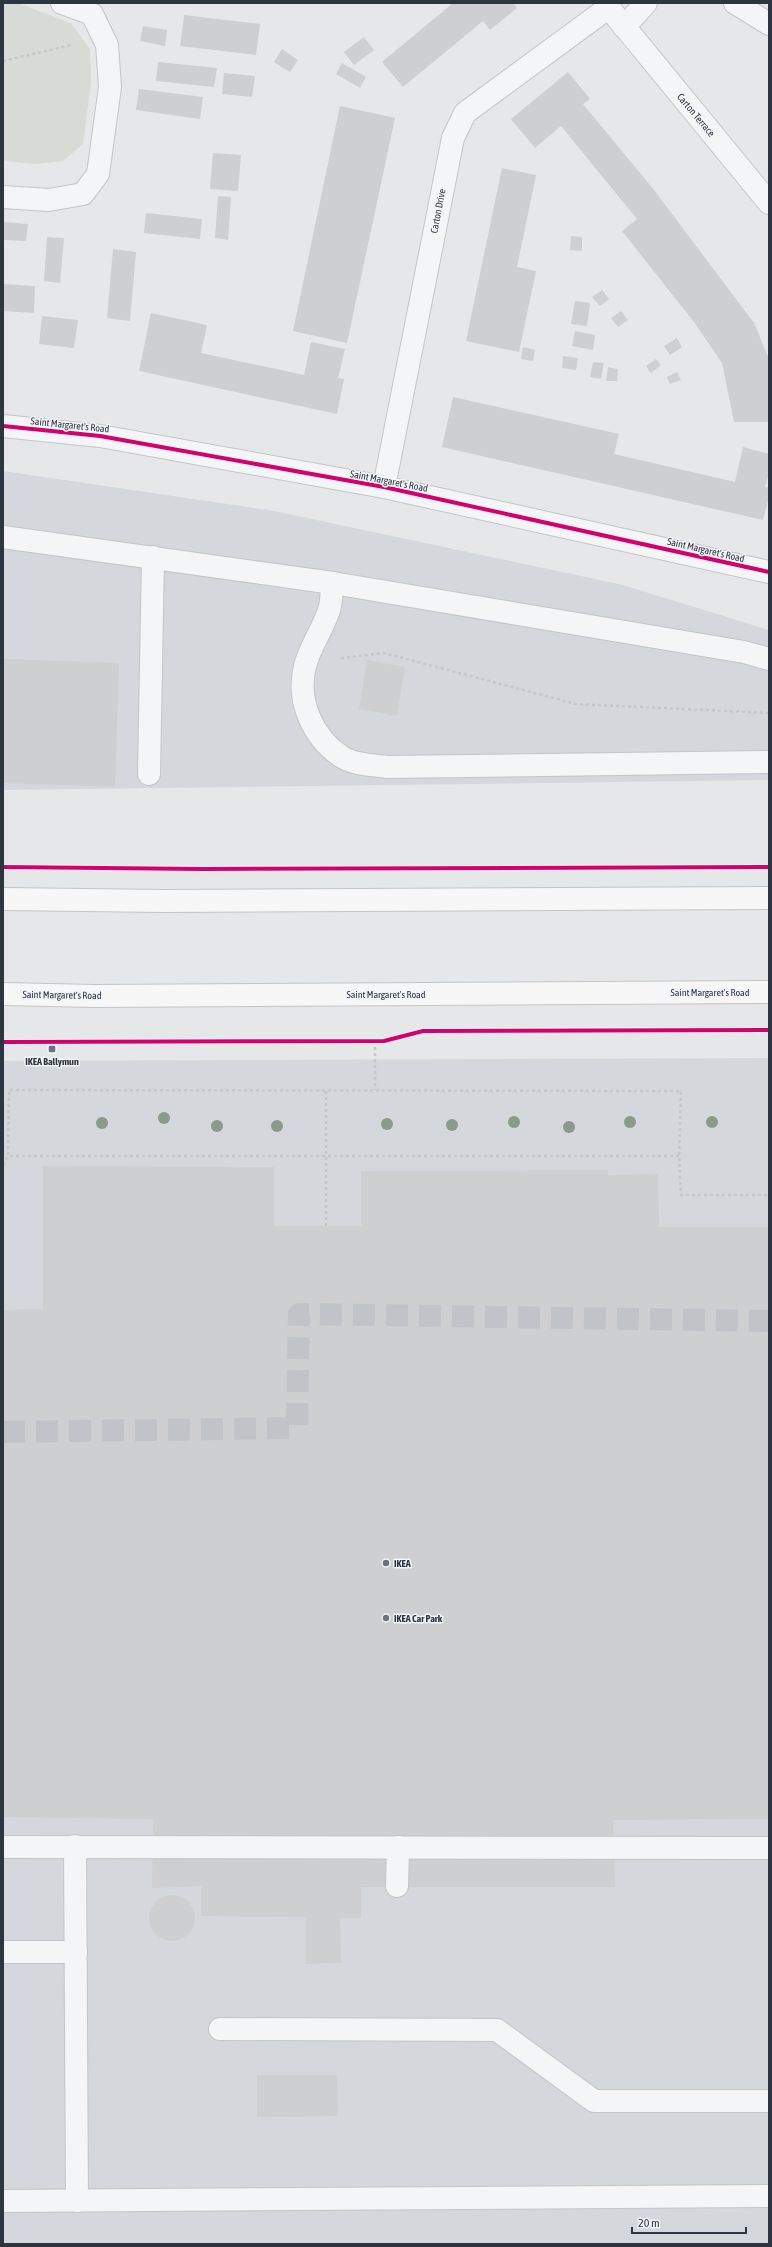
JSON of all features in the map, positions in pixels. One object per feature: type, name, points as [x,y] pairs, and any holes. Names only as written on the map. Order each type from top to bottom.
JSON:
[{"type":"main road","points":[[3,899],[172,901],[769,898]]},
{"type":"main road","name":"Saint Margaret's Road","points":[[3,994],[94,996],[769,992]]},
{"type":"street","points":[[3,197],[49,200],[83,194],[98,174],[110,87],[107,45],[92,14],[62,3]]},
{"type":"street","points":[[624,27],[646,3]]},
{"type":"street","points":[[735,3],[769,24]]},
{"type":"street","name":"Carton Terrace","points":[[607,5],[769,203]]},
{"type":"street","name":"Carton Drive","points":[[384,487],[453,138],[465,113],[607,5]]},
{"type":"street","name":"Saint Margaret's Road","points":[[3,426],[100,436],[384,487],[769,572]]},
{"type":"street","points":[[3,537],[332,583],[744,652],[769,659]]},
{"type":"street","points":[[149,774],[153,557]]},
{"type":"street","points":[[332,583],[328,612],[313,641],[304,668],[303,692],[309,718],[323,741],[343,757],[362,764],[395,767],[769,762]]},
{"type":"street","points":[[75,1846],[77,2202]]},
{"type":"street","points":[[3,1847],[769,1848]]},
{"type":"street","points":[[396,1886],[398,1847]]},
{"type":"street","points":[[3,1952],[76,1952]]},
{"type":"street","points":[[220,2029],[497,2030],[594,2101],[769,2101]]},
{"type":"street","points":[[3,2201],[77,2202],[769,2196]]},
{"type":"path","points":[[3,61],[103,38]]},
{"type":"path","points":[[309,653],[334,659],[384,653],[576,704],[769,713]]},
{"type":"path","points":[[367,1041],[377,1041],[375,1090]]},
{"type":"path","points":[[3,1164],[8,1156],[9,1090],[681,1091],[679,1156],[681,1195],[769,1195]]},
{"type":"path","points":[[326,1091],[326,1226]]},
{"type":"path","points":[[8,1156],[679,1156]]},
{"type":"shaded area","points":[[3,3],[18,3],[71,23],[90,49],[91,83],[83,144],[63,161],[35,164],[3,161]]},
{"type":"shaded area","points":[[3,471],[274,511],[623,585],[769,630],[769,780],[3,790]]},
{"type":"shaded area","points":[[769,1058],[769,2244],[3,2244],[3,1061]]},
{"type":"building","points":[[453,3],[513,3],[517,8],[490,30],[483,21],[403,87],[382,62]]},
{"type":"building","points":[[184,15],[260,24],[256,55],[180,46]]},
{"type":"building","points":[[143,26],[167,30],[165,46],[140,41]]},
{"type":"building","points":[[364,37],[374,50],[354,65],[344,52]]},
{"type":"building","points":[[282,49],[298,60],[290,72],[274,62]]},
{"type":"building","points":[[158,62],[217,68],[214,87],[156,81]]},
{"type":"building","points":[[342,63],[366,77],[360,88],[336,74]]},
{"type":"building","points":[[568,72],[590,99],[583,104],[654,190],[754,323],[769,359],[769,422],[734,422],[722,363],[694,322],[622,231],[637,219],[561,126],[535,148],[511,119]]},
{"type":"building","points":[[224,73],[255,76],[252,97],[222,94]]},
{"type":"building","points":[[139,89],[203,97],[200,119],[136,110]]},
{"type":"building","points":[[340,106],[395,118],[347,343],[293,331]]},
{"type":"building","points":[[213,153],[241,155],[238,191],[210,189]]},
{"type":"building","points":[[502,168],[536,175],[517,267],[536,271],[519,352],[466,341]]},
{"type":"building","points":[[218,196],[231,197],[228,240],[215,238]]},
{"type":"building","points":[[146,213],[202,219],[200,239],[144,233]]},
{"type":"building","points":[[3,222],[28,224],[26,241],[3,240]]},
{"type":"building","points":[[571,236],[582,237],[582,251],[570,250]]},
{"type":"building","points":[[47,237],[64,238],[60,283],[44,281]]},
{"type":"building","points":[[113,249],[136,252],[130,321],[107,318]]},
{"type":"building","points":[[3,284],[35,286],[34,313],[3,311]]},
{"type":"building","points":[[602,290],[609,299],[600,306],[592,297]]},
{"type":"building","points":[[575,301],[590,303],[587,326],[571,324]]},
{"type":"building","points":[[621,311],[628,320],[618,327],[611,318]]},
{"type":"building","points":[[151,313],[207,325],[201,353],[304,375],[311,342],[345,349],[338,378],[344,379],[337,414],[139,371]]},
{"type":"building","points":[[42,316],[78,320],[74,348],[39,344]]},
{"type":"building","points":[[575,331],[595,335],[593,350],[572,346]]},
{"type":"building","points":[[677,338],[682,347],[670,355],[664,346]]},
{"type":"building","points":[[523,347],[535,350],[533,361],[521,359]]},
{"type":"building","points":[[563,356],[578,358],[576,370],[562,368]]},
{"type":"building","points":[[656,359],[661,365],[651,373],[646,366]]},
{"type":"building","points":[[593,362],[604,363],[601,379],[590,377]]},
{"type":"building","points":[[608,367],[618,369],[617,381],[606,381]]},
{"type":"building","points":[[677,372],[681,380],[670,384],[667,377]]},
{"type":"building","points":[[453,397],[619,434],[614,454],[735,482],[743,447],[769,454],[769,472],[765,487],[769,488],[769,497],[763,520],[442,447]]},
{"type":"building","points":[[3,659],[119,663],[115,787],[3,783]]},
{"type":"building","points":[[367,660],[405,667],[397,716],[359,709]]},
{"type":"building","name":"IKEA Car Park","points":[[43,1166],[274,1167],[274,1226],[361,1226],[361,1171],[608,1170],[608,1175],[658,1174],[659,1227],[769,1227],[769,1819],[613,1820],[615,1887],[361,1887],[361,1918],[340,1918],[341,1963],[306,1964],[306,1917],[201,1916],[201,1886],[152,1888],[153,1819],[3,1817],[3,1310],[43,1309]]},
{"type":"building","points":[[168,1895],[176,1895],[185,1899],[191,1905],[195,1918],[191,1931],[185,1937],[176,1941],[168,1941],[159,1937],[153,1931],[149,1922],[149,1914],[153,1905],[159,1899]]},
{"type":"building","points":[[257,2075],[337,2075],[338,2116],[257,2117]]},
{"type":"tunnel","points":[[3,1432],[297,1428],[299,1314],[769,1321]]},
{"type":"cycle path","points":[[3,426],[100,436],[384,487],[769,572]]},
{"type":"cycle path","points":[[3,867],[202,869],[769,867]]},
{"type":"cycle path","points":[[3,1042],[384,1041],[423,1031],[769,1030]]},
{"type":"place","name":"IKEA Ballymun","points":[[52,1049]]},
{"type":"place","name":"IKEA","points":[[386,1563]]},
{"type":"place","name":"IKEA Car Park","points":[[386,1618]]}]
